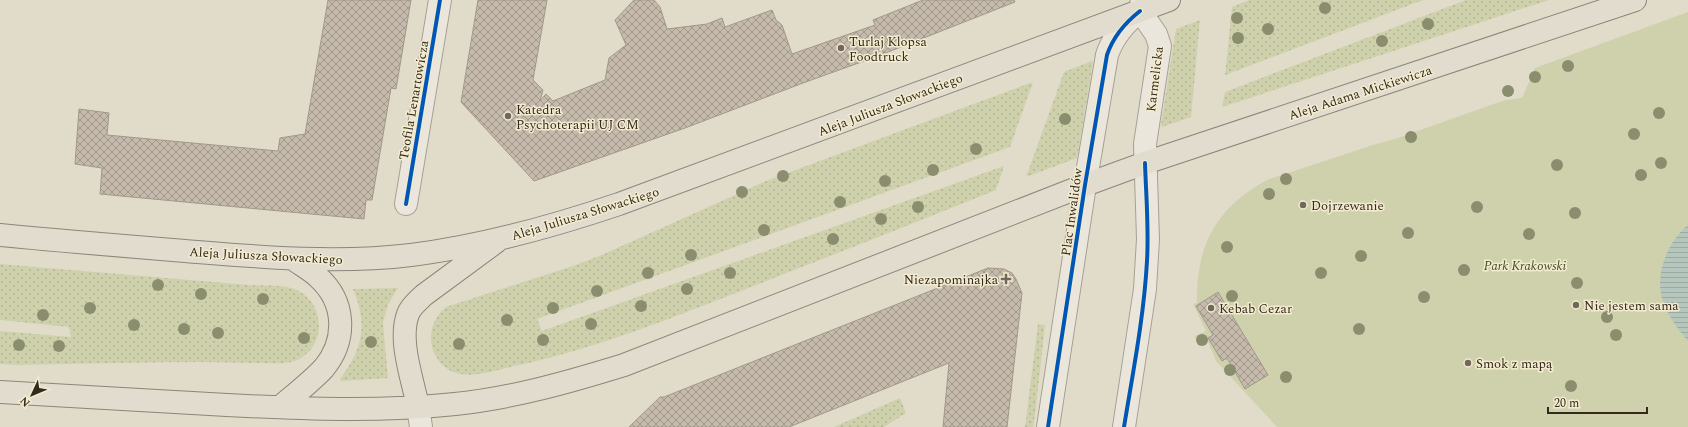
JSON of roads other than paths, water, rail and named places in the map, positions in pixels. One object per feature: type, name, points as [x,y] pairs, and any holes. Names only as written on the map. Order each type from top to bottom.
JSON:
[{"type":"main road","points":[[1141,5],[1169,0]]},
{"type":"main road","name":"Aleja Adama Mickiewicza","points":[[1085,185],[1145,163],[1635,0]]},
{"type":"main road","name":"Aleja Juliusza Słowackiego","points":[[0,235],[293,259],[361,259],[411,255],[458,247],[573,220],[684,181],[1141,5]]},
{"type":"main road","points":[[0,392],[280,407],[420,417],[456,404],[518,394],[564,383],[624,365],[1085,185]]},
{"type":"main road","points":[[420,417],[406,347],[405,329],[408,313],[424,295],[501,238]]},
{"type":"main road","points":[[280,407],[323,369],[333,356],[338,345],[341,331],[340,317],[335,301],[328,288],[318,277],[293,259]]},
{"type":"street","name":"Teofila Lenartowicza","points":[[406,204],[440,0]]},
{"type":"street","name":"Karmelicka","points":[[1141,5],[1156,34],[1160,46],[1146,135],[1145,163]]},
{"type":"street","name":"Plac Inwalidów","points":[[1048,427],[1085,185],[1107,55],[1115,38],[1141,5]]},
{"type":"street","points":[[1124,427],[1141,316],[1147,260],[1148,239],[1145,163]]},
{"type":"place","name":"Turlaj Klopsa Foodtruck","points":[[841,48]]},
{"type":"place","name":"Katedra Psychoterapii UJ CM","points":[[508,116]]},
{"type":"place","name":"Dojrzewanie","points":[[1303,205]]},
{"type":"place","name":"Niezapominajka","points":[[1006,279]]},
{"type":"place","name":"Nie jestem sama","points":[[1576,305]]},
{"type":"place","name":"Kebab Cezar","points":[[1211,308]]},
{"type":"place","name":"Smok z mapą","points":[[1468,363]]},
{"type":"park label","name":"Park Krakowski","points":[[1525,265]]}]
